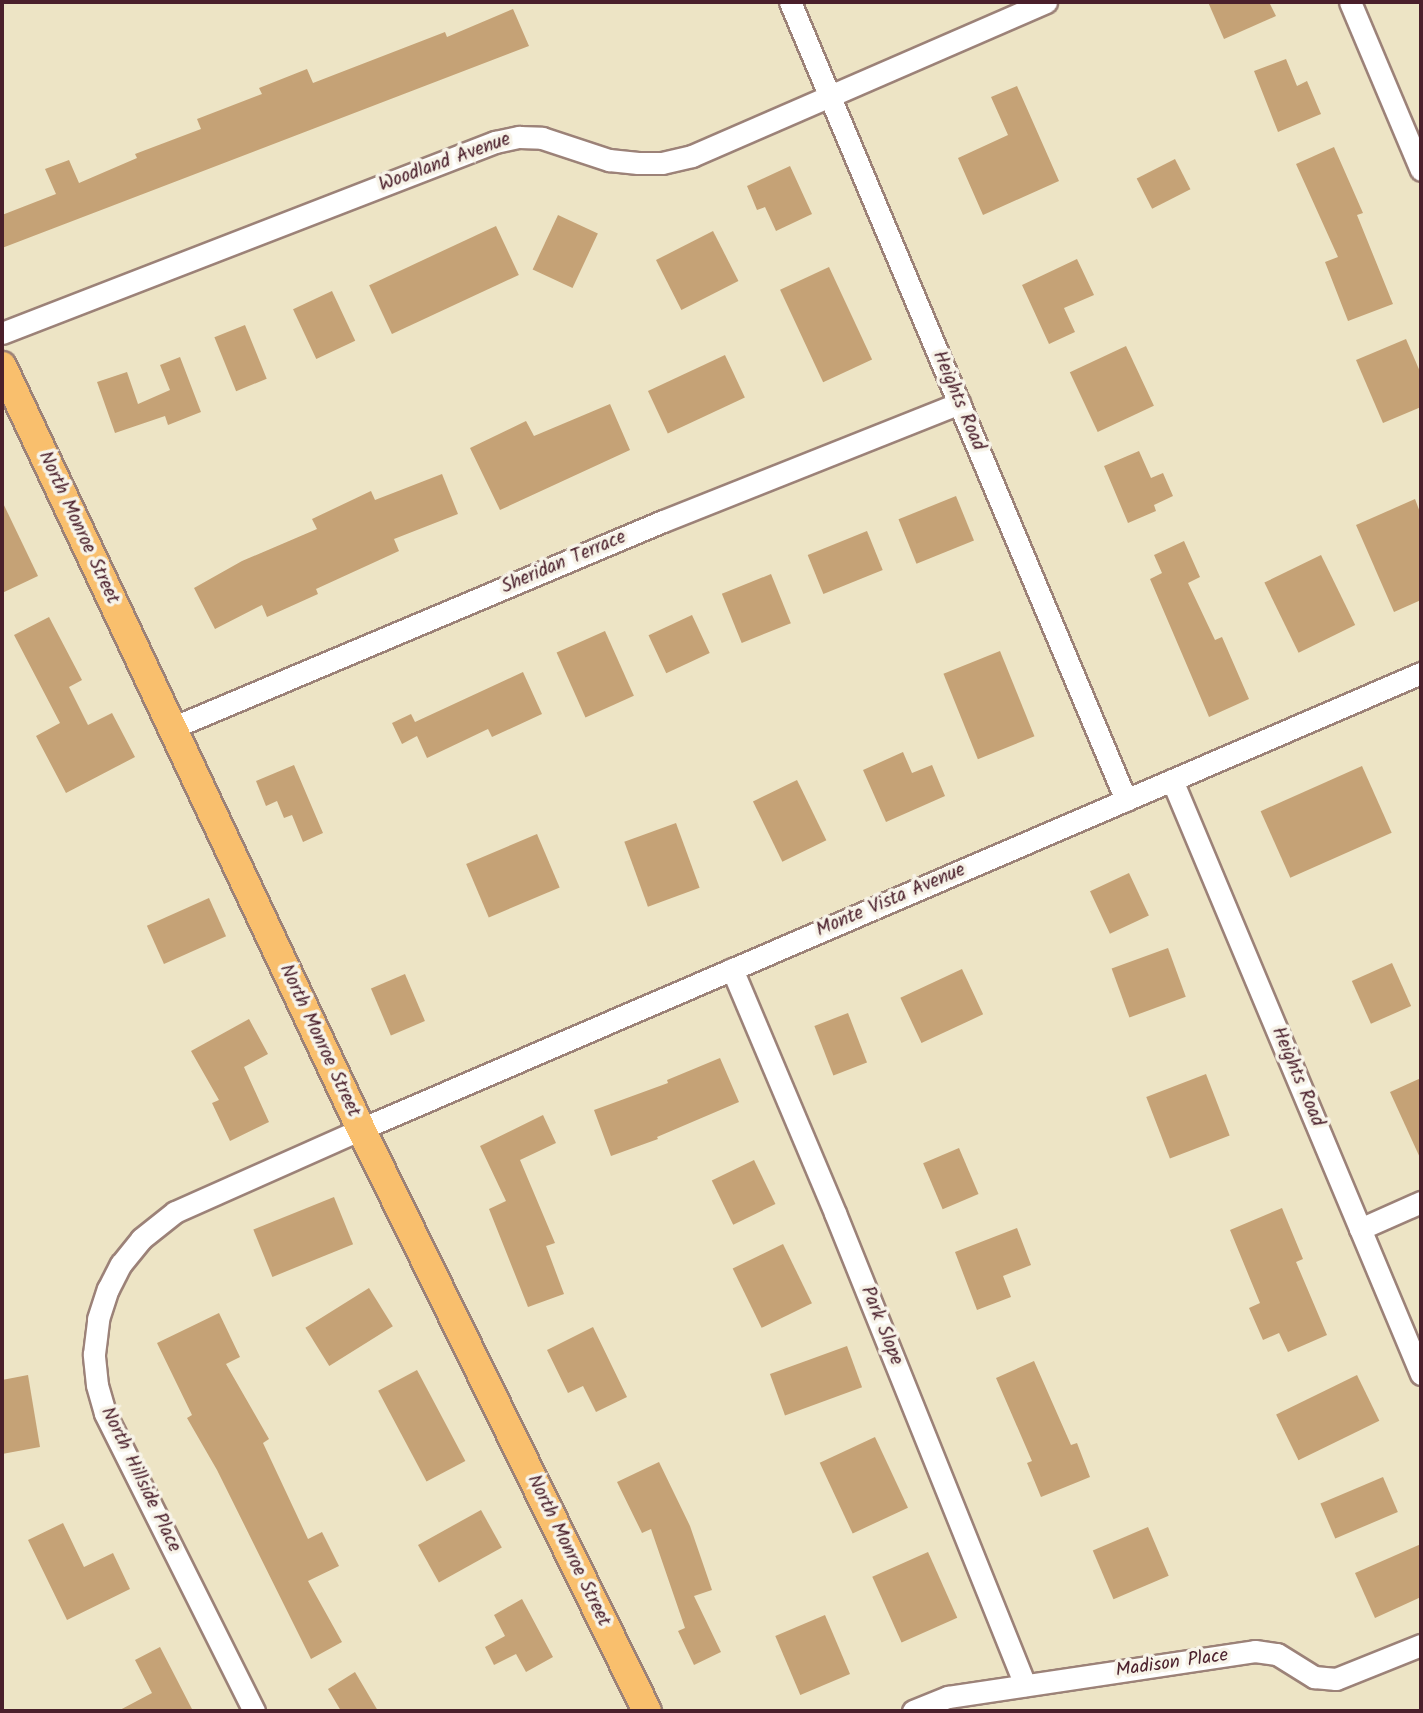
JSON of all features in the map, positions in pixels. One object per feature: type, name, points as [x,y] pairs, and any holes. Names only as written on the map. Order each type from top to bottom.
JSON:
[{"type":"main road","name":"North Monroe Street","points":[[2,366],[361,1129],[647,1711]]},
{"type":"street","name":"Heights Road","points":[[790,2],[1126,800]]},
{"type":"street","name":"Woodland Avenue","points":[[2,333],[495,142],[519,137],[542,138],[610,160],[662,163],[692,156],[1046,2]]},
{"type":"street","points":[[1350,2],[1421,170]]},
{"type":"street","name":"Sheridan Terrace","points":[[173,729],[663,521],[959,403]]},
{"type":"street","name":"Monte Vista Avenue","points":[[361,1129],[1421,673]]},
{"type":"street","name":"Heights Road","points":[[1172,780],[1421,1374]]},
{"type":"street","name":"Park Slope","points":[[732,970],[835,1213],[1025,1685]]},
{"type":"street","name":"North Hillside Place","points":[[254,1711],[105,1413],[97,1385],[94,1354],[98,1319],[108,1289],[121,1264],[141,1239],[163,1220],[361,1129]]},
{"type":"street","points":[[1360,1229],[1421,1202]]},
{"type":"street","name":"Madison Place","points":[[913,1711],[948,1697],[1255,1651],[1277,1654],[1314,1677],[1336,1679],[1421,1644]]},
{"type":"building","points":[[1208,2],[1269,2],[1276,16],[1224,39]]},
{"type":"building","points":[[513,9],[529,46],[2,248],[2,215],[56,194],[45,169],[69,160],[79,183],[137,158],[135,154],[201,129],[197,119],[262,94],[259,88],[307,69],[313,83],[445,32],[447,37]]},
{"type":"building","points":[[1286,59],[1297,86],[1307,81],[1321,114],[1278,132],[1254,71]]},
{"type":"building","points":[[1017,86],[1059,181],[983,215],[958,158],[1008,135],[991,97]]},
{"type":"building","points":[[1334,147],[1363,213],[1357,215],[1393,304],[1348,321],[1325,262],[1338,257],[1296,164]]},
{"type":"building","points":[[1175,159],[1190,189],[1152,209],[1137,179]]},
{"type":"building","points":[[790,166],[812,214],[776,231],[765,207],[757,210],[747,186]]},
{"type":"building","points":[[558,215],[598,234],[573,288],[533,269]]},
{"type":"building","points":[[496,226],[519,275],[392,334],[369,285]]},
{"type":"building","points":[[713,231],[738,281],[681,310],[656,260]]},
{"type":"building","points":[[1077,259],[1094,295],[1064,308],[1075,332],[1049,344],[1022,285]]},
{"type":"building","points":[[829,267],[872,359],[823,382],[780,290]]},
{"type":"building","points":[[332,291],[355,341],[316,359],[293,309]]},
{"type":"building","points":[[245,325],[267,379],[236,391],[214,337]]},
{"type":"building","points":[[1406,339],[1421,374],[1421,407],[1383,423],[1356,360]]},
{"type":"building","points":[[1126,346],[1154,406],[1098,432],[1070,372]]},
{"type":"building","points":[[725,355],[745,398],[668,434],[648,391]]},
{"type":"building","points":[[180,357],[201,412],[168,425],[165,416],[115,433],[97,382],[127,372],[138,404],[170,390],[160,365]]},
{"type":"building","points":[[610,404],[630,450],[500,510],[470,448],[526,421],[534,436]]},
{"type":"building","points":[[1139,451],[1151,478],[1163,473],[1173,496],[1154,505],[1156,511],[1128,523],[1104,466]]},
{"type":"building","points":[[442,474],[458,514],[394,539],[399,551],[316,589],[318,594],[267,617],[262,605],[215,629],[194,588],[242,561],[317,529],[312,519],[371,491],[375,500]]},
{"type":"building","points":[[956,496],[974,541],[916,564],[899,519]]},
{"type":"building","points":[[1415,499],[1421,515],[1421,600],[1394,612],[1356,525]]},
{"type":"building","points":[[2,501],[38,576],[2,593]]},
{"type":"building","points":[[867,531],[883,570],[823,594],[808,555]]},
{"type":"building","points":[[1184,541],[1200,577],[1188,583],[1215,640],[1222,637],[1249,699],[1209,717],[1150,579],[1162,573],[1154,555]]},
{"type":"building","points":[[1321,555],[1355,625],[1299,653],[1264,583]]},
{"type":"building","points":[[771,574],[791,623],[742,643],[722,594]]},
{"type":"building","points":[[692,615],[710,653],[666,673],[648,635]]},
{"type":"building","points":[[49,617],[82,680],[69,687],[88,725],[112,713],[135,757],[66,793],[36,736],[60,723],[14,635]]},
{"type":"building","points":[[605,631],[634,696],[585,717],[557,653]]},
{"type":"building","points":[[1000,651],[1034,736],[978,759],[943,674]]},
{"type":"building","points":[[523,672],[542,714],[492,737],[488,729],[427,758],[417,736],[402,744],[392,723],[411,714],[415,722]]},
{"type":"building","points":[[903,752],[912,773],[932,765],[945,796],[886,822],[863,770]]},
{"type":"building","points":[[294,765],[323,833],[303,842],[292,815],[284,818],[277,801],[266,806],[256,781]]},
{"type":"building","points":[[1362,766],[1392,833],[1290,878],[1261,811]]},
{"type":"building","points":[[797,780],[826,840],[782,862],[753,801]]},
{"type":"building","points":[[676,823],[700,888],[648,907],[624,842]]},
{"type":"building","points":[[537,834],[560,887],[489,917],[466,864]]},
{"type":"building","points":[[1129,873],[1149,916],[1110,934],[1090,891]]},
{"type":"building","points":[[209,898],[226,936],[164,964],[147,926]]},
{"type":"building","points":[[1168,948],[1186,997],[1129,1017],[1112,969]]},
{"type":"building","points":[[1392,963],[1411,1006],[1371,1024],[1352,981]]},
{"type":"building","points":[[962,969],[983,1014],[922,1043],[900,998]]},
{"type":"building","points":[[405,974],[425,1021],[391,1035],[371,988]]},
{"type":"building","points":[[848,1013],[867,1062],[833,1075],[814,1026]]},
{"type":"building","points":[[249,1019],[268,1054],[244,1067],[269,1122],[230,1141],[212,1103],[219,1100],[191,1051]]},
{"type":"building","points":[[720,1058],[739,1102],[657,1137],[658,1139],[611,1156],[594,1110],[668,1083],[667,1080]]},
{"type":"building","points":[[1206,1074],[1230,1136],[1170,1159],[1146,1097]]},
{"type":"building","points":[[1421,1078],[1421,1160],[1390,1092]]},
{"type":"building","points":[[543,1115],[556,1143],[520,1160],[555,1243],[546,1246],[564,1294],[528,1307],[489,1209],[506,1201],[480,1146]]},
{"type":"building","points":[[959,1148],[979,1194],[943,1209],[923,1163]]},
{"type":"building","points":[[754,1160],[775,1204],[733,1225],[712,1181]]},
{"type":"building","points":[[334,1197],[353,1244],[272,1277],[253,1230]]},
{"type":"building","points":[[1282,1208],[1303,1259],[1296,1262],[1327,1335],[1288,1352],[1279,1333],[1263,1340],[1249,1308],[1260,1303],[1230,1230]]},
{"type":"building","points":[[1017,1228],[1031,1265],[1003,1276],[1011,1297],[977,1310],[955,1252]]},
{"type":"building","points":[[783,1244],[812,1303],[762,1328],[733,1269]]},
{"type":"building","points":[[369,1288],[393,1326],[329,1366],[305,1328]]},
{"type":"building","points":[[219,1313],[240,1357],[226,1364],[269,1439],[263,1443],[308,1539],[322,1532],[339,1566],[308,1581],[342,1642],[311,1659],[217,1470],[187,1418],[192,1415],[157,1343]]},
{"type":"building","points":[[593,1327],[627,1397],[596,1412],[583,1386],[568,1393],[547,1350]]},
{"type":"building","points":[[847,1346],[862,1387],[785,1415],[770,1374]]},
{"type":"building","points":[[1034,1361],[1071,1445],[1077,1443],[1090,1477],[1041,1497],[1027,1463],[1032,1461],[996,1378]]},
{"type":"building","points":[[417,1370],[465,1461],[427,1482],[378,1391]]},
{"type":"building","points":[[28,1375],[40,1447],[2,1454],[2,1380]]},
{"type":"building","points":[[1357,1375],[1379,1421],[1298,1460],[1276,1414]]},
{"type":"building","points":[[875,1437],[908,1508],[853,1533],[820,1463]]},
{"type":"building","points":[[659,1462],[690,1526],[712,1590],[694,1596],[721,1652],[694,1665],[678,1631],[685,1628],[651,1529],[642,1533],[617,1482]]},
{"type":"building","points":[[1383,1477],[1398,1512],[1335,1539],[1320,1504]]},
{"type":"building","points":[[481,1510],[502,1548],[439,1583],[418,1545]]},
{"type":"building","points":[[63,1523],[84,1567],[113,1553],[130,1589],[67,1620],[28,1540]]},
{"type":"building","points":[[1148,1527],[1169,1576],[1113,1599],[1093,1550]]},
{"type":"building","points":[[1421,1544],[1421,1597],[1375,1618],[1355,1573]]},
{"type":"building","points":[[928,1552],[957,1618],[902,1643],[872,1577]]},
{"type":"building","points":[[522,1599],[553,1657],[526,1672],[516,1654],[494,1665],[485,1647],[505,1636],[494,1615]]},
{"type":"building","points":[[825,1615],[850,1674],[800,1695],[775,1636]]},
{"type":"building","points":[[160,1647],[193,1711],[118,1711],[152,1693],[135,1660]]},
{"type":"building","points":[[355,1672],[378,1711],[341,1711],[328,1689]]}]
